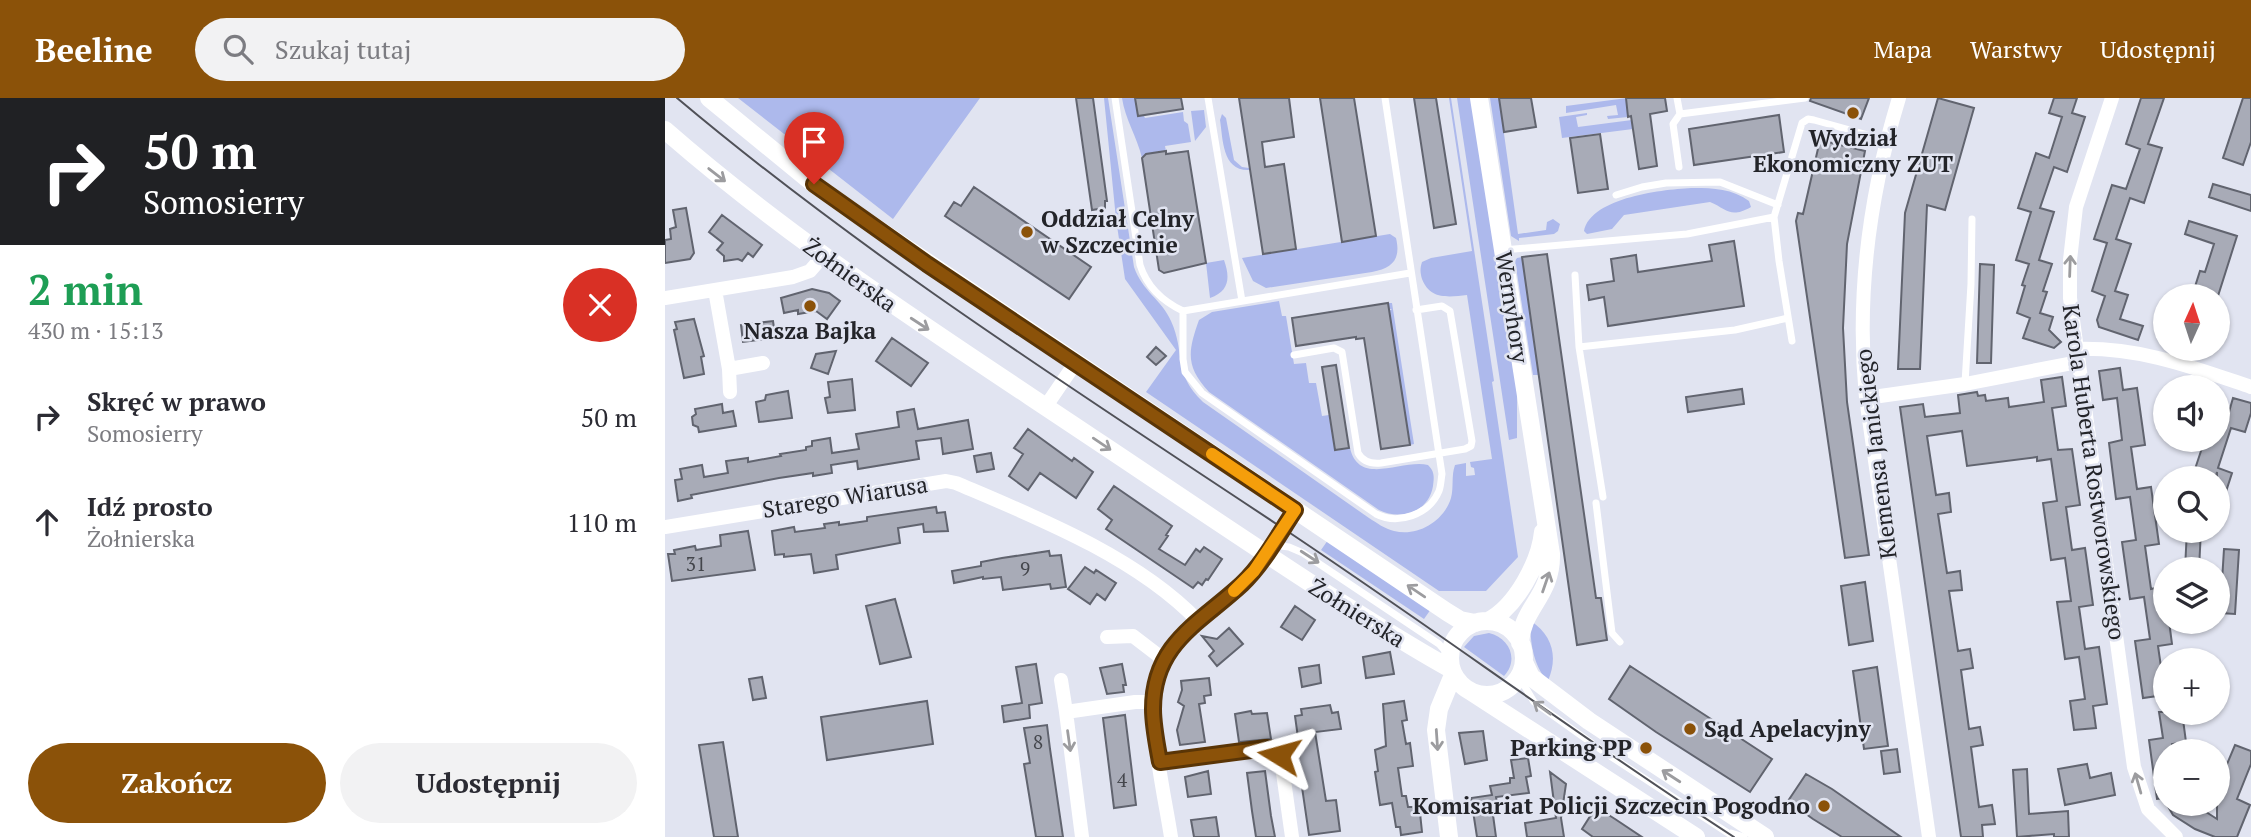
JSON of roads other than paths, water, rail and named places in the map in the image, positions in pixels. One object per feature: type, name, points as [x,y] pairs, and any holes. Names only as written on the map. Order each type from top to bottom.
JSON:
[{"type":"street","points":[[709,98],[836,200],[1460,620],[1507,628],[1520,643],[1523,665],[1531,677],[1745,834],[1765,837]]},
{"type":"street","name":"Wernyhory","points":[[1479,98],[1550,549],[1550,573],[1545,589],[1524,623],[1520,643]]},
{"type":"street","name":"Klemensa Janickiego","points":[[1899,98],[1886,140],[1873,200],[1864,274],[1862,328],[1865,398],[1927,837]]},
{"type":"street","name":"Karola Huberta Rostworowskiego","points":[[2112,98],[2080,193],[2074,224],[2070,281],[2077,356],[2134,767],[2148,809],[2176,837]]},
{"type":"street","name":"Żołnierska","points":[[665,131],[732,187],[908,316],[1245,540],[1268,550],[1375,625],[1451,669]]},
{"type":"street","points":[[665,298],[799,276],[810,271],[823,256]]},
{"type":"street","points":[[715,290],[729,369],[730,392]]},
{"type":"street","points":[[1865,398],[1965,384],[2112,349],[2142,353],[2251,387]]},
{"type":"street","points":[[1046,406],[1076,362]]},
{"type":"street","points":[[729,369],[763,363]]},
{"type":"street","name":"Starego Wiarusa","points":[[665,527],[946,481],[1085,541],[1149,581],[1198,621]]},
{"type":"street","points":[[1171,837],[1153,702],[1157,675],[1163,659],[1179,638],[1243,583],[1295,510]]},
{"type":"street","name":"Wernyhory","points":[[1481,622],[1508,606],[1531,571],[1541,545],[1543,516]]},
{"type":"street","points":[[1449,837],[1436,730],[1451,669],[1450,652],[1454,640],[1463,630],[1481,622]]},
{"type":"street","points":[[1107,637],[1133,636],[1163,659]]},
{"type":"street","points":[[1470,691],[1482,695],[1498,694],[1515,683],[1523,665]]},
{"type":"street","points":[[1451,669],[1459,684],[1696,837]]},
{"type":"street","points":[[1061,680],[1082,837]]},
{"type":"street","points":[[1066,712],[1153,702]]},
{"type":"street","points":[[1160,762],[1274,749],[1281,760],[1292,837]]},
{"type":"lane","points":[[1115,98],[1144,277],[1168,304],[1183,311],[1410,273]]},
{"type":"lane","points":[[1208,98],[1243,301]]},
{"type":"lane","points":[[1183,311],[1185,372],[1202,393],[1376,514],[1401,519],[1417,514],[1430,505],[1439,491],[1442,474],[1385,98]]},
{"type":"lane","points":[[1677,98],[1679,114],[1673,124],[1679,167]]},
{"type":"lane","points":[[1679,114],[1805,98]]},
{"type":"lane","points":[[1792,341],[1774,217],[1802,123],[1808,120],[1886,140]]},
{"type":"lane","points":[[1616,195],[1665,183],[1720,182],[1778,205]]},
{"type":"lane","points":[[1503,250],[1688,234],[1774,217]]},
{"type":"lane","points":[[1965,384],[1972,219]]},
{"type":"lane","points":[[1575,275],[1579,347],[1603,497]]},
{"type":"lane","points":[[1294,355],[1334,348],[1342,352],[1358,453],[1364,460],[1377,463],[1471,446],[1471,431],[1451,312],[1441,306],[1416,310]]},
{"type":"lane","points":[[1579,347],[1735,330],[1788,317]]},
{"type":"lane","points":[[1596,503],[1612,633],[1620,642]]},
{"type":"lane","points":[[1523,665],[1524,685],[1532,701],[1720,828],[1745,834]]},
{"type":"tram line","points":[[677,98],[749,157],[898,269],[1341,567],[1734,837]]},
{"type":"place","name":"Wydział Ekonomiczny ZUT","points":[[1853,113]]},
{"type":"place","name":"Oddział Celny w Szczecinie","points":[[1027,232]]},
{"type":"place","name":"Nasza Bajka","points":[[810,306]]},
{"type":"place","name":"Sąd Apelacyjny","points":[[1690,729]]},
{"type":"place","name":"Parking PP","points":[[1646,748]]},
{"type":"place","name":"Komisariat Policji Szczecin Pogodno","points":[[1824,806]]}]
